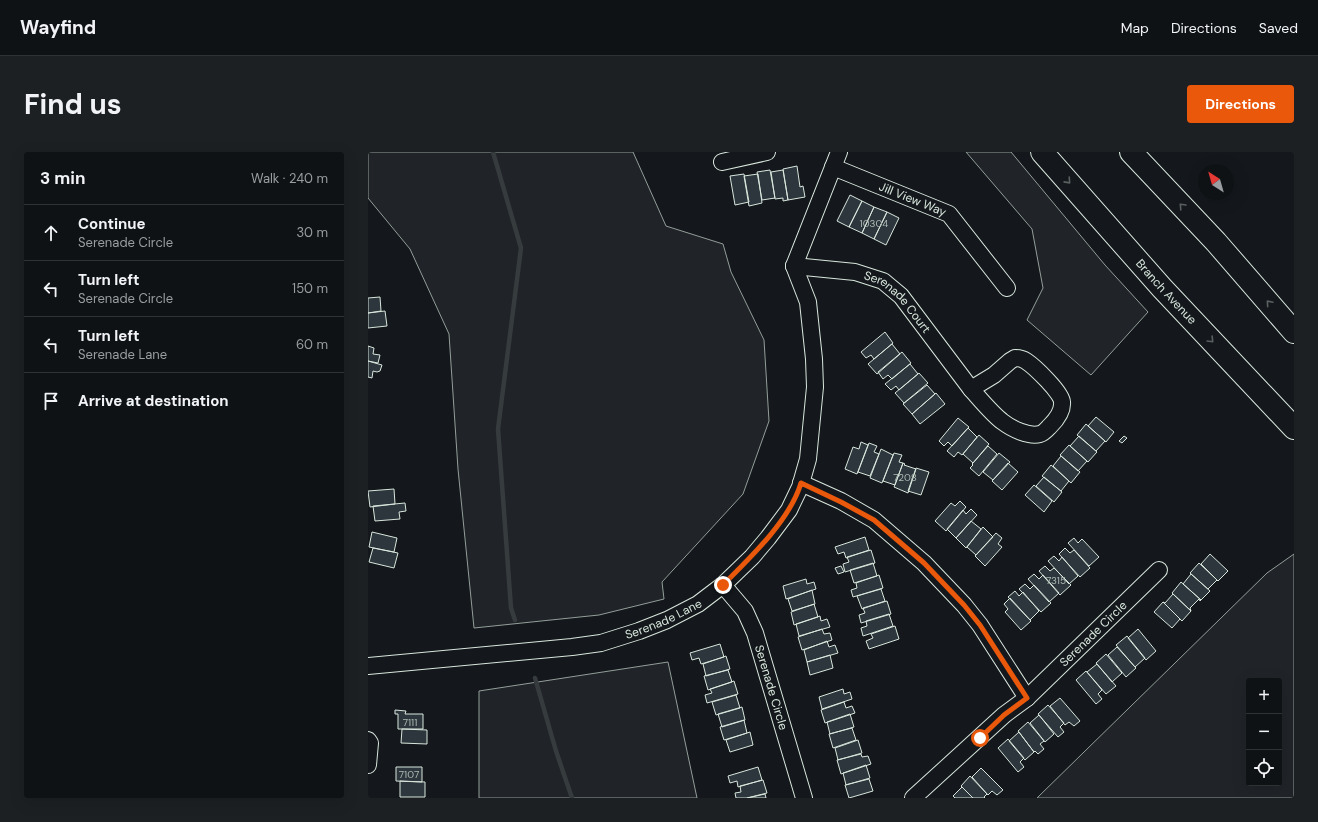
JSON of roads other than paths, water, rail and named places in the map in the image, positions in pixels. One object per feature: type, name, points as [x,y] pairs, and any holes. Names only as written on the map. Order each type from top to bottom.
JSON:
[{"type":"highway","name":"Branch Avenue","points":[[1042,152],[1162,288],[1294,428]]},
{"type":"highway","points":[[1131,152],[1216,242],[1294,332]]},
{"type":"street","points":[[722,162],[767,152]]},
{"type":"street","points":[[794,266],[840,152]]},
{"type":"street","name":"Jill View Way","points":[[833,167],[949,214],[1007,288]]},
{"type":"street","name":"Serenade Court","points":[[794,266],[855,272],[883,281],[901,296],[971,389],[1003,422],[1020,431],[1040,434],[1044,432],[1059,416],[1062,409],[1062,399],[1053,386],[1026,361],[1018,358],[1010,361],[994,375],[971,389]]},
{"type":"street","name":"Serenade Lane","points":[[368,666],[601,643],[667,620],[698,604],[723,585],[752,557],[788,510],[801,483],[808,459],[815,388],[814,359],[808,302],[794,266]]},
{"type":"street","points":[[801,483],[874,520],[924,563],[964,605],[980,625],[1027,698]]},
{"type":"street","name":"Serenade Circle","points":[[914,798],[1004,715],[1027,698],[1159,570]]},
{"type":"street","name":"Serenade Circle","points":[[723,585],[745,611],[755,633],[804,798]]},
{"type":"street","points":[[368,740],[370,743],[368,765]]},
{"type":"waterway","points":[[493,152],[521,248],[498,429],[511,608],[515,620]]},
{"type":"waterway","points":[[535,678],[556,751],[572,798]]}]
